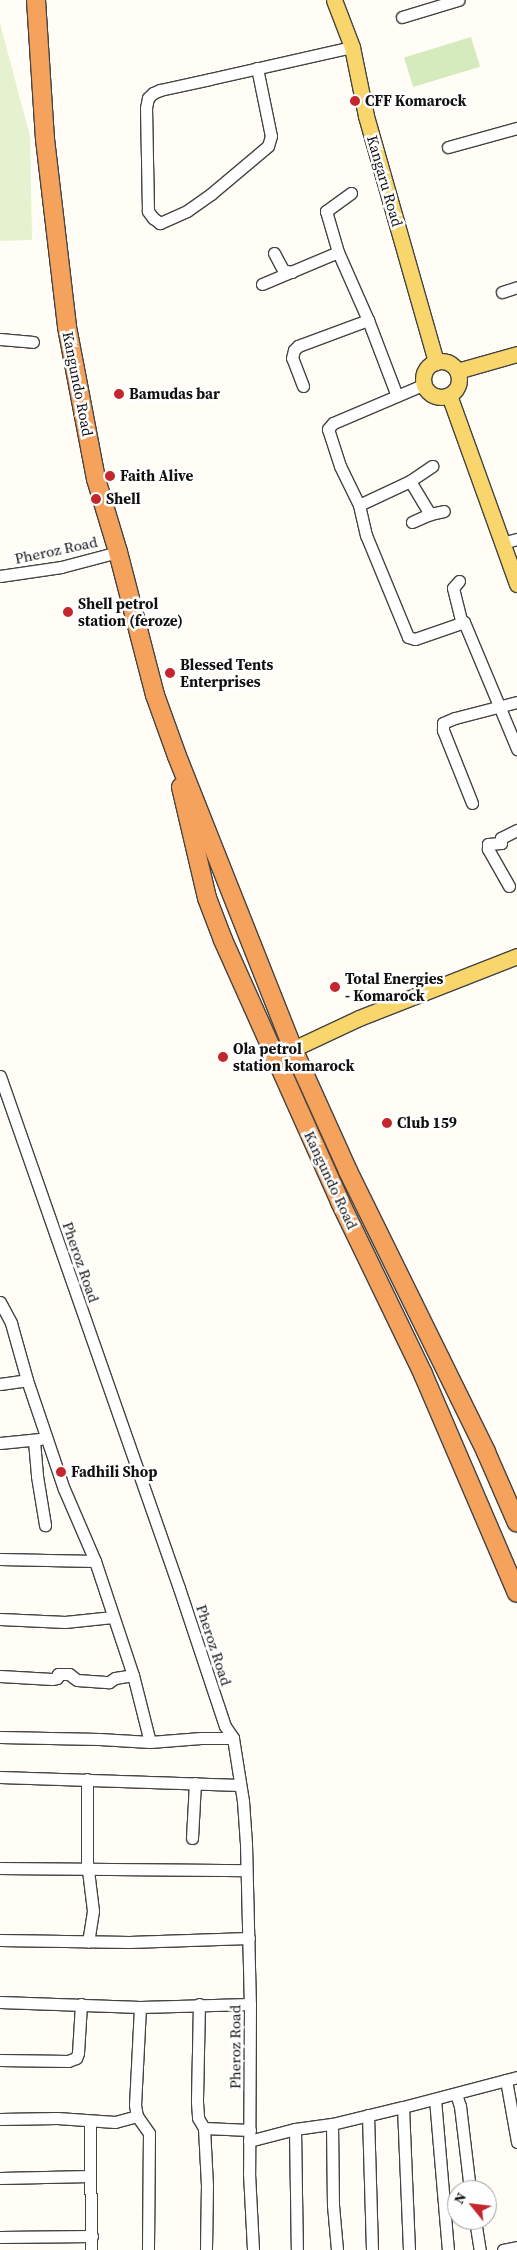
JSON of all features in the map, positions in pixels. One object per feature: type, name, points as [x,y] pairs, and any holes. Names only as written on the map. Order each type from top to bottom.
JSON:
[{"type":"highway","name":"Kangundo Road","points":[[36,0],[45,139],[67,327],[96,479],[118,552],[155,695],[177,756],[293,1049],[348,1171],[486,1452],[517,1524]]},
{"type":"highway","name":"Kangundo Road","points":[[177,756],[182,794],[207,898],[224,940],[328,1175],[423,1374],[517,1593]]},
{"type":"main road","name":"Kangaru Road","points":[[334,0],[352,47],[366,116],[436,362]]},
{"type":"main road","points":[[457,371],[517,354]]},
{"type":"main road","points":[[436,362],[450,364],[459,376],[457,387],[449,395],[437,396],[427,390],[425,374],[436,362]]},
{"type":"main road","points":[[449,395],[517,584]]},
{"type":"main road","points":[[293,1049],[359,1018],[517,956]]},
{"type":"street","points":[[402,17],[458,0]]},
{"type":"street","points":[[257,68],[271,136],[268,146],[211,194],[187,211],[160,223],[148,211],[146,108],[148,98],[160,90],[257,68],[352,47]]},
{"type":"street","points":[[448,147],[517,128]]},
{"type":"street","points":[[351,193],[326,211],[338,252],[368,320],[397,396]]},
{"type":"street","points":[[274,252],[283,270],[292,272]]},
{"type":"street","points":[[262,284],[338,252]]},
{"type":"street","points":[[502,292],[517,288]]},
{"type":"street","points":[[303,386],[292,358],[294,350],[368,320]]},
{"type":"street","points":[[0,339],[33,342]]},
{"type":"street","points":[[425,384],[333,423],[328,429],[340,466],[359,505],[366,535],[408,638],[415,639],[461,621]]},
{"type":"street","points":[[359,505],[410,481],[432,466]]},
{"type":"street","points":[[410,481],[430,514]]},
{"type":"street","points":[[412,522],[430,514],[444,511]]},
{"type":"street","points":[[502,543],[517,538]]},
{"type":"street","name":"Pheroz Road","points":[[0,576],[60,567],[118,552]]},
{"type":"street","points":[[459,581],[454,588],[461,621],[466,624],[517,748]]},
{"type":"street","points":[[472,803],[442,727],[443,723],[455,718],[500,708],[517,702]]},
{"type":"street","points":[[509,886],[488,849],[488,844],[501,843],[501,838],[517,830]]},
{"type":"street","name":"Pheroz Road","points":[[0,1076],[179,1588],[225,1726],[233,1738],[240,1785],[249,1938],[249,2136],[253,2250]]},
{"type":"street","points":[[0,1302],[5,1324],[27,1380],[64,1489],[95,1561],[133,1675],[150,1742]]},
{"type":"street","points":[[0,1384],[27,1380]]},
{"type":"street","points":[[0,1443],[34,1441],[47,1436]]},
{"type":"street","points":[[34,1441],[37,1476],[45,1524]]},
{"type":"street","points":[[0,1559],[95,1561]]},
{"type":"street","points":[[0,1618],[65,1622],[113,1618]]},
{"type":"street","points":[[0,1676],[52,1679],[57,1678],[58,1674],[69,1674],[77,1680],[110,1682],[115,1678],[133,1675]]},
{"type":"street","points":[[0,1737],[150,1742],[201,1738],[233,1738]]},
{"type":"street","points":[[0,1777],[240,1785]]},
{"type":"street","points":[[87,1779],[88,1868],[93,1911],[88,1942]]},
{"type":"street","points":[[192,1838],[195,1783]]},
{"type":"street","points":[[0,1868],[246,1870]]},
{"type":"street","points":[[0,1940],[88,1942],[249,1938]]},
{"type":"street","points":[[0,2002],[140,2007],[250,2004]]},
{"type":"street","points":[[0,2060],[68,2061],[76,2058],[82,2004]]},
{"type":"street","points":[[199,2004],[197,2102],[198,2118],[204,2128],[208,2186],[206,2250]]},
{"type":"street","points":[[140,2007],[134,2105],[137,2116],[149,2133],[148,2250]]},
{"type":"street","points":[[204,2128],[249,2136],[332,2124],[456,2094],[512,2078],[517,2142]]},
{"type":"street","points":[[456,2094],[460,2106],[469,2180]]},
{"type":"street","points":[[435,2099],[448,2250]]},
{"type":"street","points":[[403,2107],[409,2250]]},
{"type":"street","points":[[368,2115],[372,2250]]},
{"type":"street","points":[[0,2118],[57,2118],[115,2122],[137,2116]]},
{"type":"street","points":[[90,2121],[91,2250]]},
{"type":"street","points":[[332,2124],[337,2250]]},
{"type":"street","points":[[296,2129],[297,2250]]},
{"type":"street","points":[[0,2178],[90,2176]]},
{"type":"street","points":[[477,2230],[480,2250]]},
{"type":"street","points":[[0,2237],[92,2236]]},
{"type":"street","points":[[503,2250],[517,2247]]},
{"type":"green space","points":[[0,23],[30,136],[32,240],[0,241]]},
{"type":"green space","points":[[471,37],[480,67],[413,87],[404,57]]},
{"type":"place","name":"CFF Komarock","points":[[355,101]]},
{"type":"place","name":"Bamudas bar","points":[[119,394]]},
{"type":"place","name":"Faith Alive","points":[[110,476]]},
{"type":"place","name":"Shell","points":[[96,499]]},
{"type":"place","name":"Shell petrol station (feroze)","points":[[68,612]]},
{"type":"place","name":"Blessed Tents Enterprises","points":[[170,673]]},
{"type":"place","name":"Total Energies - Komarock","points":[[335,987]]},
{"type":"place","name":"Ola petrol station komarock","points":[[223,1057]]},
{"type":"place","name":"Club 159","points":[[387,1123]]},
{"type":"place","name":"Fadhili Shop","points":[[61,1472]]}]
